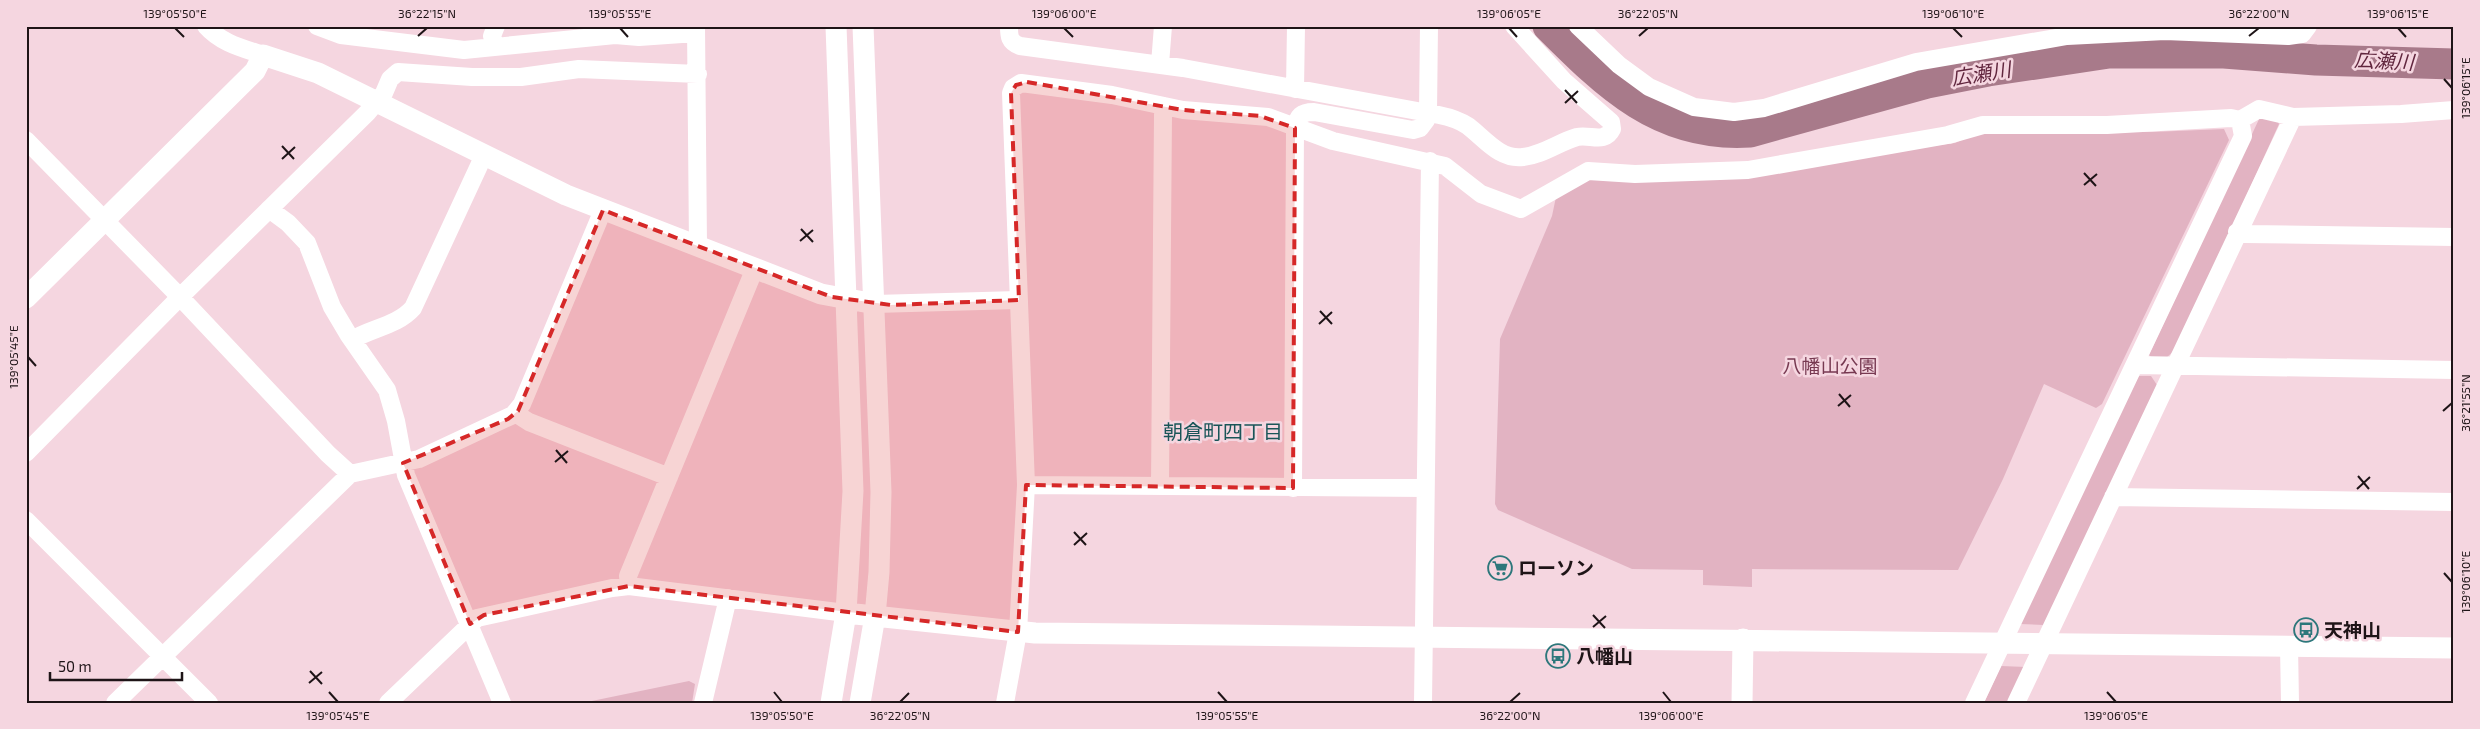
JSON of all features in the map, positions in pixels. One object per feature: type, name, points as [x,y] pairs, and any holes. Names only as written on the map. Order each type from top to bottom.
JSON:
[{"type":"street","points":[[206,26],[214,35],[225,42],[318,73],[566,195],[821,294],[875,304],[1019,300]]},
{"type":"street","points":[[317,26],[341,35],[358,32],[452,50],[615,35],[639,38],[696,29],[698,74],[698,246]]},
{"type":"street","points":[[494,46],[492,36],[496,26]]},
{"type":"street","points":[[832,703],[846,613],[854,490],[836,26]]},
{"type":"street","points":[[860,703],[875,616],[879,572],[881,492],[863,26]]},
{"type":"street","points":[[1009,26],[1009,38],[1013,44],[1020,46],[1160,64],[1428,112],[1460,122],[1499,152],[1516,158],[1544,152],[1577,137],[1599,138],[1608,135],[1612,129],[1611,122],[1564,81],[1514,26]]},
{"type":"street","points":[[1160,64],[1163,53],[1163,26]]},
{"type":"street","points":[[1295,89],[1296,26]]},
{"type":"street","points":[[1293,488],[1295,128],[1301,114],[1314,112],[1414,130],[1423,125],[1428,112],[1429,26]]},
{"type":"street","points":[[1578,26],[1619,65],[1649,88],[1694,107],[1734,112],[1764,108],[1916,62],[2067,36],[2165,31],[2288,36],[2302,34],[2308,26]]},
{"type":"street","points":[[26,298],[255,71],[263,55]]},
{"type":"street","points":[[26,454],[180,297],[378,102],[394,74],[403,71],[472,77],[521,77],[578,69],[698,74]]},
{"type":"street","points":[[1005,703],[1018,632],[1026,485],[1011,93],[1013,88],[1027,82],[1112,95],[1183,110],[1260,116],[1333,141],[1430,161],[1448,167],[1482,194],[1521,209],[1588,171],[1635,174],[1748,170],[1948,135],[1983,125],[2107,126],[2230,118],[2240,120],[2260,109],[2293,117],[2454,110]]},
{"type":"street","points":[[1160,486],[1164,106]]},
{"type":"street","points":[[2016,703],[2293,117]]},
{"type":"street","points":[[1974,703],[2243,136],[2240,120]]},
{"type":"street","points":[[26,140],[180,297],[328,454],[350,474]]},
{"type":"street","points":[[352,340],[361,334],[396,321],[413,308],[484,155]]},
{"type":"street","points":[[1423,703],[1424,488],[1430,161]]},
{"type":"street","points":[[269,209],[307,243],[332,307],[352,340],[387,390],[396,421],[406,474],[502,703]]},
{"type":"street","points":[[115,703],[350,474],[419,459],[499,423],[516,413],[522,404],[603,210]]},
{"type":"street","points":[[2237,232],[2454,237]]},
{"type":"street","points":[[628,586],[628,576],[755,268]]},
{"type":"street","points":[[2134,365],[2454,370]]},
{"type":"street","points":[[516,413],[530,422],[669,477]]},
{"type":"street","points":[[1026,485],[1424,488]]},
{"type":"street","points":[[2113,497],[2454,502]]},
{"type":"street","points":[[26,520],[209,703]]},
{"type":"street","points":[[388,703],[470,624],[484,615],[628,586],[1018,632],[2454,648]]},
{"type":"street","points":[[703,703],[728,598]]},
{"type":"street","points":[[1742,703],[1743,639]]},
{"type":"street","points":[[2290,646],[2290,703]]},
{"type":"highlighted area","points":[[1027,82],[1183,110],[1260,116],[1295,128],[1293,488],[1026,485],[1018,632],[629,586],[484,615],[470,624],[403,463],[508,419],[518,411],[603,210],[832,297],[891,305],[1019,300],[1011,93],[1016,85]]},
{"type":"green space","points":[[2260,117],[2278,122],[2279,124],[2177,348],[2165,359],[2154,360],[2149,355]]},
{"type":"green space","name":"八幡山公園","points":[[2224,129],[2229,140],[2102,404],[2096,408],[2044,384],[2003,479],[1958,570],[1752,569],[1752,587],[1703,585],[1703,570],[1632,569],[1498,510],[1495,504],[1500,339],[1552,216],[1556,197],[1587,177],[1823,160],[1955,143],[1979,132],[2152,132]]},
{"type":"green space","points":[[2139,376],[2151,376],[2157,385],[2044,625],[2020,624],[2134,382]]},
{"type":"green space","points":[[2001,666],[2026,667],[2009,703],[1984,703]]},
{"type":"green space","points":[[689,681],[695,684],[692,703],[582,703]]},
{"type":"waterway","name":"広瀬川","points":[[1548,26],[1592,68],[1637,103],[1662,117],[1689,126],[1718,132],[1750,132],[1927,83],[1988,71],[2109,53],[2224,53],[2316,60],[2454,64]]},
{"type":"place","name":"ローソン","points":[[1500,568]]},
{"type":"place","name":"天神山","points":[[2306,630]]},
{"type":"place","name":"八幡山","points":[[1558,656]]},
{"type":"district","name":"朝倉町四丁目","points":[[1223,432]]}]
